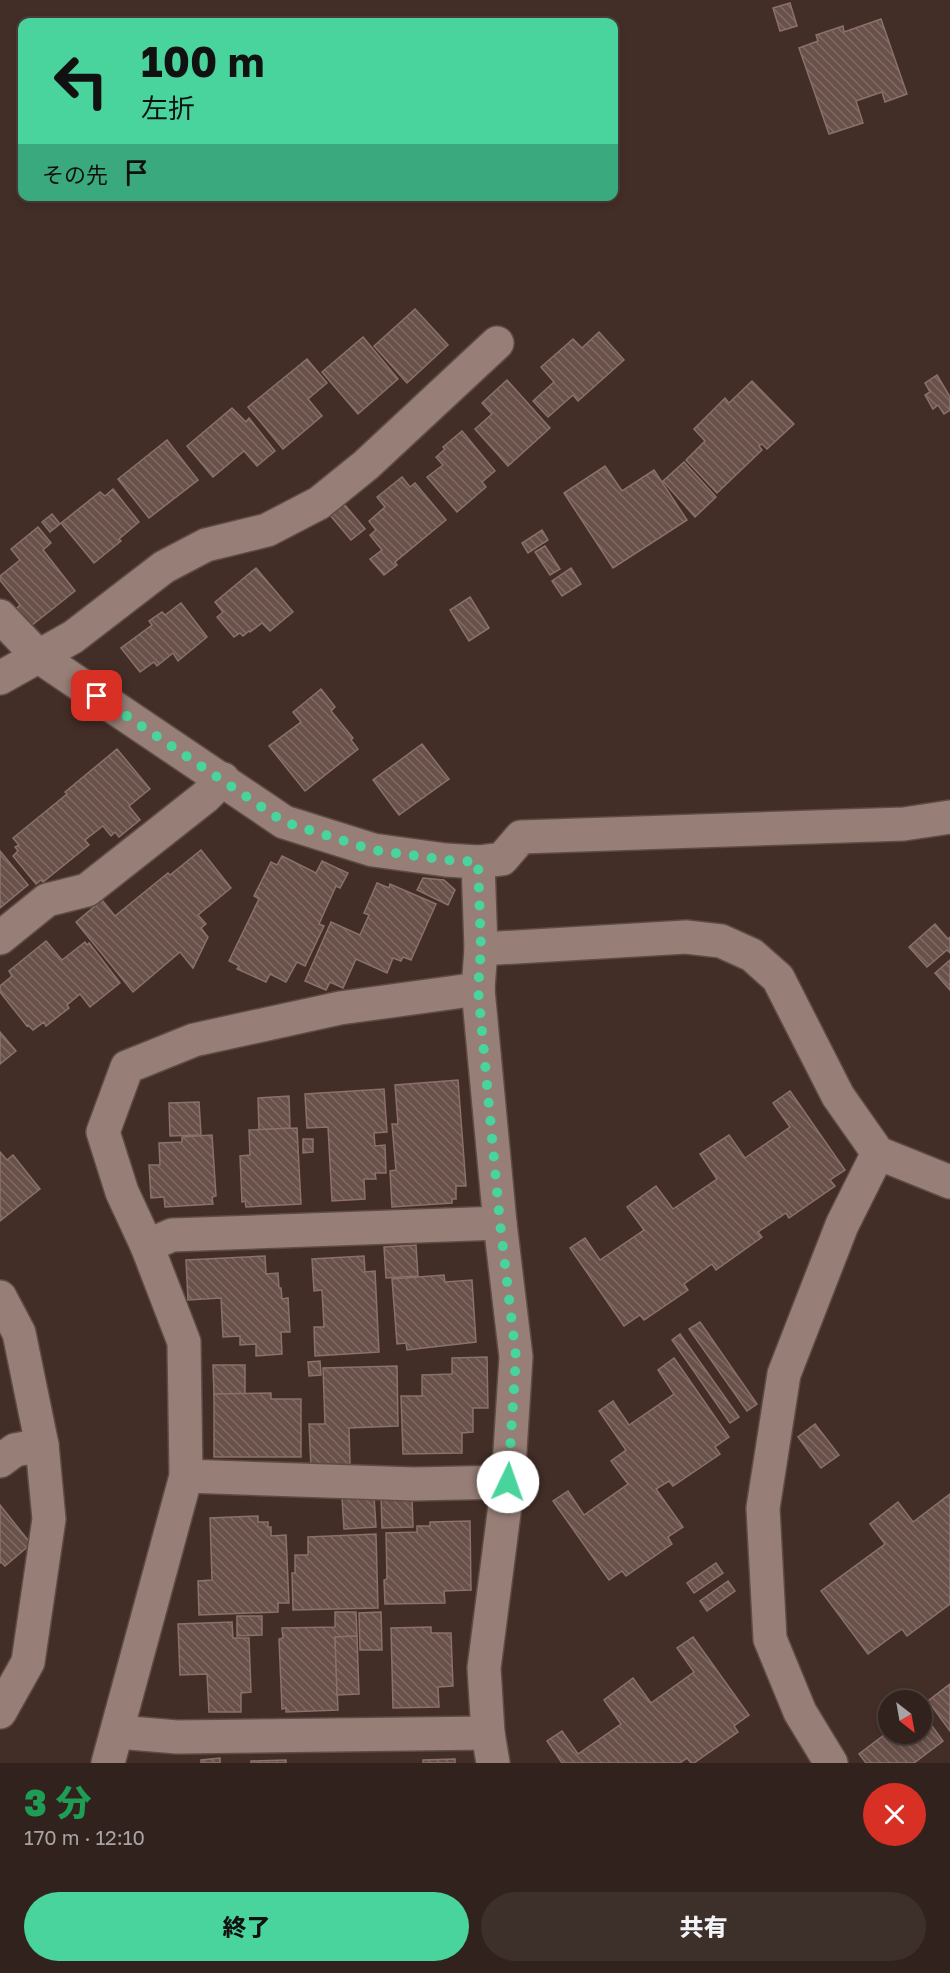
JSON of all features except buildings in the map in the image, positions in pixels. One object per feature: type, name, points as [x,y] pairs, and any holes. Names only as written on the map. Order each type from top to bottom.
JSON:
[{"type":"street","points":[[0,678],[73,638],[164,567],[206,545],[267,530],[319,503],[366,465],[497,343]]},
{"type":"street","points":[[0,616],[38,656],[224,779],[284,822],[373,850],[478,862],[502,860],[521,837],[904,824],[950,817]]},
{"type":"street","points":[[0,938],[47,900],[87,890],[224,779]]},
{"type":"street","points":[[118,1732],[177,1737],[490,1748],[484,1668],[508,1482],[516,1357],[500,1223],[478,989],[481,949],[478,862]]},
{"type":"street","points":[[481,949],[686,937],[721,941],[753,955],[778,978],[838,1096],[878,1153],[950,1182]]},
{"type":"street","points":[[108,1763],[186,1476],[183,1342],[147,1246],[122,1192],[103,1132],[127,1067],[205,1037],[340,1008],[478,989]]},
{"type":"street","points":[[831,1763],[800,1712],[770,1639],[763,1508],[784,1374],[842,1225],[878,1153]]},
{"type":"street","points":[[147,1246],[172,1235],[500,1223]]},
{"type":"street","points":[[0,1297],[19,1333],[42,1445],[49,1519],[28,1662],[0,1712]]},
{"type":"street","points":[[0,1461],[15,1450],[42,1445]]},
{"type":"street","points":[[186,1476],[414,1484],[508,1482]]},
{"type":"route","points":[[97,696],[224,779],[284,822],[373,850],[478,862],[481,949],[478,989],[500,1223],[516,1357],[508,1482]]}]
